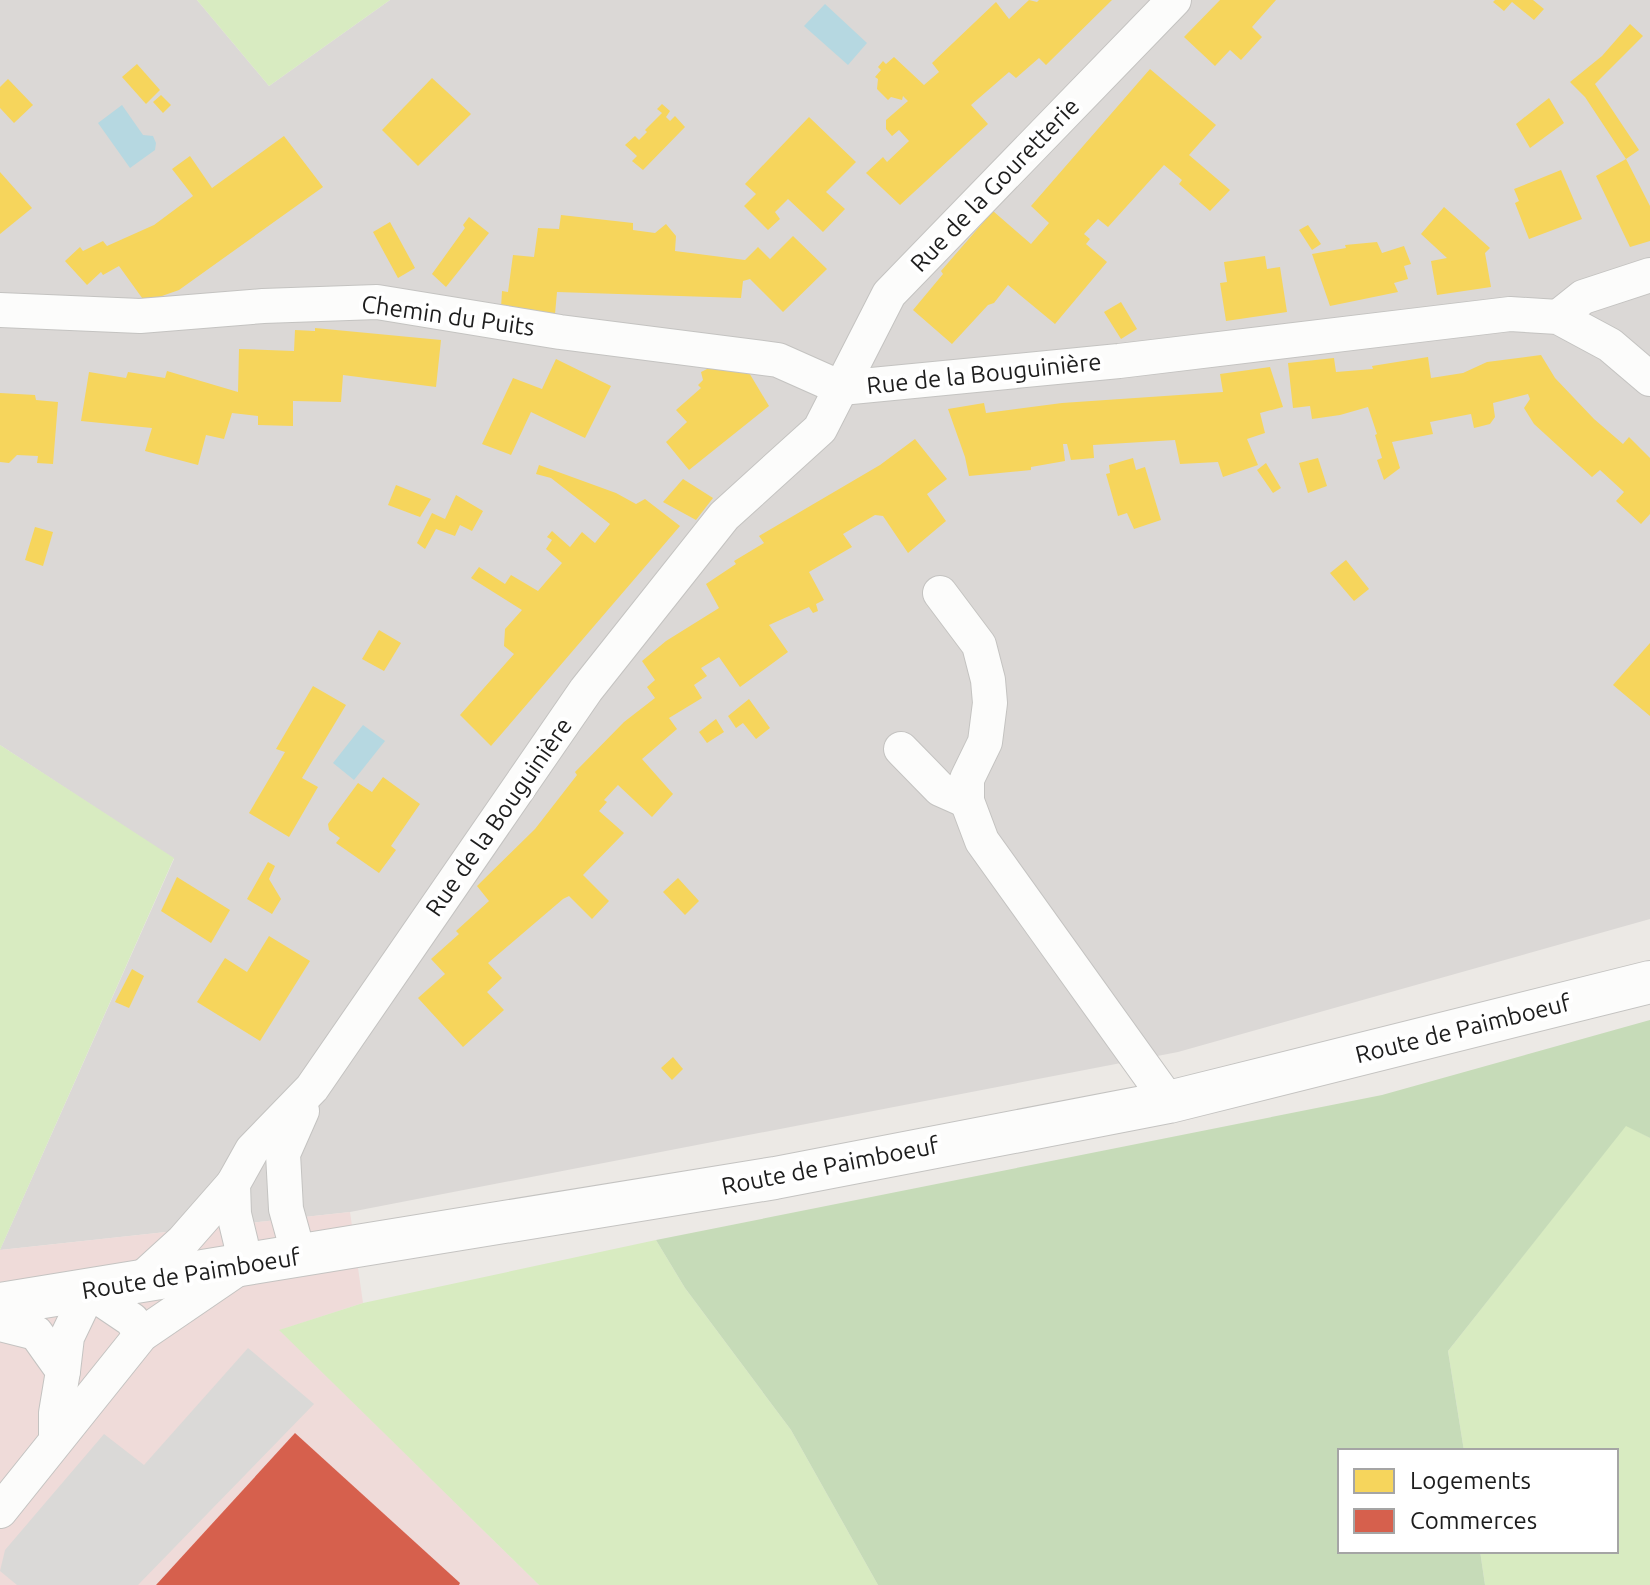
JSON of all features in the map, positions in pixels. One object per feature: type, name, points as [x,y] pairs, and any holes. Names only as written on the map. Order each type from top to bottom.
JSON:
[{"type":"street","name":"Rue de la Gouretterie","points":[[841,388],[889,294],[1174,0]]},
{"type":"street","points":[[1558,317],[1583,297],[1650,275]]},
{"type":"street","name":"Chemin du Puits","points":[[0,310],[140,316],[263,306],[377,302],[560,332],[778,360],[841,388]]},
{"type":"street","name":"Rue de la Bouguinière","points":[[137,1283],[183,1241],[233,1184],[252,1150],[312,1088],[586,690],[724,516],[820,429],[841,388],[1119,361],[1510,314],[1558,317],[1610,345],[1650,379]]},
{"type":"street","points":[[940,593],[979,645],[988,680],[990,703],[985,742],[967,779],[967,801],[982,841],[1169,1102]]},
{"type":"street","points":[[901,749],[940,789],[967,801]]},
{"type":"street","name":"Route de Paimboeuf","points":[[0,1304],[775,1178],[1169,1102],[1650,982]]},
{"type":"street","name":"Rue de la Bouguinière","points":[[299,1256],[286,1209],[283,1154],[312,1088]]},
{"type":"street","points":[[0,1511],[141,1335],[242,1266],[233,1184]]},
{"type":"street","points":[[56,1440],[56,1413],[67,1337],[89,1291],[132,1320],[141,1335]]},
{"type":"street","points":[[0,1324],[36,1333],[63,1371]]},
{"type":"shaded area","points":[[0,0],[197,0],[269,86],[390,0],[1650,0],[1650,919],[1178,1052],[350,1212],[0,1250],[174,859],[0,745]]},
{"type":"shaded area","points":[[350,1212],[363,1303],[280,1330],[539,1585],[0,1585],[0,1250]]},
{"type":"shaded area","points":[[248,1348],[314,1404],[138,1585],[17,1585],[0,1571],[5,1550],[104,1434],[144,1465]]},
{"type":"green space","points":[[197,0],[390,0],[269,86]]},
{"type":"green space","points":[[0,745],[174,858],[0,1250]]},
{"type":"green space","points":[[1650,1020],[1650,1138],[1626,1126],[1448,1351],[1464,1449],[1338,1449],[1338,1553],[1480,1553],[1485,1585],[878,1585],[791,1430],[685,1288],[656,1240],[1382,1095]]},
{"type":"green space","points":[[1626,1125],[1650,1138],[1650,1585],[1485,1585],[1480,1553],[1618,1553],[1618,1449],[1464,1449],[1448,1351]]},
{"type":"green space","points":[[656,1240],[685,1288],[791,1430],[878,1585],[539,1585],[279,1330],[363,1303]]},
{"type":"water","points":[[825,4],[867,43],[848,65],[804,26]]},
{"type":"water","points":[[122,105],[143,135],[153,136],[156,143],[155,150],[130,168],[98,123]]},
{"type":"water","points":[[363,725],[385,741],[354,780],[333,763]]},
{"type":"building: Logements","points":[[1029,0],[1112,0],[1046,65],[1039,58],[1016,78],[1009,72],[971,105],[988,124],[900,205],[866,173],[883,157],[887,162],[909,141],[899,130],[892,136],[886,129],[886,120],[908,101],[903,96],[902,100],[891,97],[888,100],[877,89],[878,79],[875,77],[881,70],[878,67],[883,61],[886,64],[894,57],[924,85],[939,72],[932,63],[996,2],[1009,19]]},
{"type":"building: Logements","points":[[1220,0],[1276,0],[1252,27],[1262,37],[1241,60],[1230,50],[1215,66],[1184,37]]},
{"type":"building: Logements","points":[[1533,0],[1544,9],[1534,20],[1512,2],[1504,11],[1493,2]]},
{"type":"building: Logements","points":[[1630,24],[1643,36],[1595,84],[1639,150],[1626,159],[1585,97],[1570,82],[1602,56]]},
{"type":"building: Logements","points":[[137,64],[160,90],[146,104],[122,77]]},
{"type":"building: Logements","points":[[1150,69],[1216,125],[1189,155],[1230,190],[1210,211],[1179,184],[1182,180],[1164,165],[1108,227],[1098,219],[1084,234],[1090,239],[1086,244],[1107,262],[1055,324],[1008,285],[952,344],[913,310],[943,274],[941,271],[993,211],[1031,244],[1049,223],[1031,206]]},
{"type":"building: Logements","points":[[432,78],[471,114],[418,166],[382,130]]},
{"type":"building: Logements","points":[[8,79],[33,105],[14,123],[0,108],[0,87]]},
{"type":"building: Logements","points":[[161,95],[171,105],[163,113],[153,102]]},
{"type":"building: Logements","points":[[1549,98],[1564,123],[1530,148],[1516,124]]},
{"type":"building: Logements","points":[[662,104],[670,111],[666,117],[670,121],[675,116],[685,127],[643,170],[632,161],[637,156],[625,145],[635,136],[639,140],[647,132],[645,130],[662,113],[657,109]]},
{"type":"building: Logements","points":[[809,117],[856,162],[826,192],[845,209],[823,232],[788,199],[775,212],[780,219],[768,230],[744,206],[756,194],[745,184]]},
{"type":"building: Logements","points":[[284,136],[323,187],[179,290],[145,302],[119,266],[103,275],[101,272],[87,285],[65,261],[80,247],[83,251],[103,241],[107,246],[154,225],[193,196],[172,169],[190,156],[212,188]]},
{"type":"building: Logements","points":[[1626,159],[1650,206],[1650,241],[1630,247],[1596,176]]},
{"type":"building: Logements","points":[[1561,170],[1582,219],[1529,239],[1515,203],[1519,201],[1514,189]]},
{"type":"building: Logements","points":[[0,172],[32,208],[0,234]]},
{"type":"building: Logements","points":[[1444,207],[1490,248],[1485,253],[1491,287],[1437,295],[1431,261],[1447,258],[1421,234]]},
{"type":"building: Logements","points":[[561,215],[633,223],[633,230],[655,233],[666,224],[676,236],[675,251],[745,260],[758,247],[770,259],[793,236],[827,269],[783,312],[750,279],[743,281],[741,298],[557,292],[555,314],[501,308],[502,291],[508,292],[513,255],[534,257],[538,228],[559,229]]},
{"type":"building: Logements","points":[[469,217],[489,233],[446,287],[432,274],[465,228],[463,225]]},
{"type":"building: Logements","points":[[390,222],[415,268],[398,278],[373,232]]},
{"type":"building: Logements","points":[[1308,225],[1321,244],[1312,250],[1299,230]]},
{"type":"building: Logements","points":[[1377,242],[1382,253],[1404,246],[1411,264],[1404,266],[1408,279],[1394,283],[1398,292],[1330,306],[1312,254],[1346,248],[1345,245]]},
{"type":"building: Logements","points":[[1265,256],[1267,269],[1280,267],[1287,312],[1226,321],[1220,283],[1227,282],[1224,262]]},
{"type":"building: Logements","points":[[1121,302],[1137,329],[1121,339],[1104,312]]},
{"type":"building: Logements","points":[[315,328],[441,340],[436,387],[343,375],[341,402],[293,401],[293,426],[258,425],[258,416],[232,413],[224,439],[206,435],[198,465],[145,451],[152,428],[81,421],[89,372],[126,378],[128,372],[165,378],[167,371],[238,392],[239,349],[294,351],[295,330],[315,331]]},
{"type":"building: Logements","points":[[1541,355],[1555,378],[1594,419],[1623,444],[1629,437],[1650,458],[1650,514],[1641,524],[1616,501],[1624,492],[1600,470],[1592,477],[1534,424],[1524,408],[1530,399],[1528,394],[1493,403],[1495,417],[1490,424],[1474,428],[1471,414],[1430,422],[1433,434],[1392,442],[1400,468],[1384,480],[1377,460],[1382,458],[1377,434],[1368,407],[1312,419],[1310,406],[1293,408],[1288,363],[1334,358],[1336,372],[1373,369],[1372,366],[1428,357],[1431,378],[1463,373],[1487,362]]},
{"type":"building: Logements","points":[[556,359],[611,386],[585,438],[531,412],[511,455],[482,444],[513,378],[542,389]]},
{"type":"building: Logements","points":[[708,364],[748,371],[769,406],[689,470],[666,442],[687,422],[676,410],[701,388],[698,385],[703,380],[701,372],[707,369]]},
{"type":"building: Logements","points":[[1270,367],[1283,407],[1260,413],[1265,433],[1247,439],[1258,465],[1223,477],[1218,462],[1180,464],[1175,440],[1093,445],[1094,458],[1071,460],[1067,444],[1063,444],[1065,461],[1031,467],[1031,470],[969,476],[948,409],[984,403],[986,413],[1062,403],[1223,392],[1220,374]]},
{"type":"building: Logements","points":[[0,393],[35,395],[36,400],[58,402],[53,464],[37,463],[38,456],[17,455],[9,463],[0,462]]},
{"type":"building: Logements","points":[[915,439],[947,479],[927,494],[946,521],[908,553],[883,516],[875,515],[843,534],[852,547],[809,572],[824,600],[816,604],[818,611],[813,613],[809,607],[769,625],[788,652],[740,687],[719,657],[701,668],[707,676],[694,685],[702,698],[669,718],[677,729],[642,759],[673,794],[652,817],[618,785],[604,800],[607,802],[599,811],[624,833],[583,875],[609,901],[592,919],[569,896],[563,899],[488,963],[502,978],[487,992],[504,1010],[463,1047],[418,998],[445,974],[431,959],[489,901],[477,886],[535,829],[577,775],[575,772],[624,722],[655,698],[647,687],[655,680],[642,661],[666,641],[719,608],[706,584],[736,564],[734,561],[764,543],[759,536],[880,465]]},
{"type":"building: Logements","points":[[1133,458],[1136,470],[1145,467],[1161,520],[1134,529],[1127,513],[1118,516],[1106,474],[1110,473],[1109,465]]},
{"type":"building: Logements","points":[[1318,458],[1327,486],[1308,493],[1299,463]]},
{"type":"building: Logements","points":[[1266,463],[1281,488],[1273,493],[1257,470]]},
{"type":"building: Logements","points":[[539,465],[616,493],[636,504],[645,499],[680,526],[491,746],[460,715],[514,654],[504,646],[505,629],[522,610],[471,578],[479,567],[505,584],[511,575],[538,591],[562,563],[546,549],[552,540],[547,537],[552,531],[570,547],[582,532],[595,543],[610,524],[551,478],[536,474]]},
{"type":"building: Logements","points":[[683,479],[713,498],[696,520],[663,502]]},
{"type":"building: Logements","points":[[396,485],[431,499],[420,517],[388,505]]},
{"type":"building: Logements","points":[[456,495],[483,511],[472,531],[460,525],[455,536],[436,529],[425,549],[417,543],[432,513],[445,519]]},
{"type":"building: Logements","points":[[35,527],[53,532],[43,566],[25,560]]},
{"type":"building: Logements","points":[[1346,560],[1369,589],[1354,601],[1330,573]]},
{"type":"building: Logements","points":[[379,630],[401,643],[384,671],[362,659]]},
{"type":"building: Logements","points":[[1650,643],[1650,716],[1613,685]]},
{"type":"building: Logements","points":[[313,686],[346,705],[302,778],[318,787],[289,837],[249,813],[285,752],[276,749]]},
{"type":"building: Logements","points":[[749,699],[770,728],[756,739],[743,723],[736,728],[728,716]]},
{"type":"building: Logements","points":[[716,719],[724,732],[707,743],[699,732]]},
{"type":"building: Logements","points":[[383,777],[420,804],[391,846],[396,850],[379,873],[336,843],[340,838],[329,830],[328,824],[358,783],[372,792]]},
{"type":"building: Logements","points":[[268,862],[275,866],[269,879],[281,899],[272,914],[247,899]]},
{"type":"building: Logements","points":[[177,877],[230,910],[211,943],[161,911]]},
{"type":"building: Logements","points":[[678,878],[699,901],[685,915],[663,892]]},
{"type":"building: Logements","points":[[269,936],[310,961],[260,1041],[197,1002],[225,958],[247,972]]},
{"type":"building: Logements","points":[[132,969],[144,976],[129,1008],[115,1002]]},
{"type":"building: Logements","points":[[673,1057],[683,1069],[672,1080],[661,1068]]},
{"type":"building: Commerces","points":[[295,1433],[460,1583],[459,1585],[156,1585]]}]
